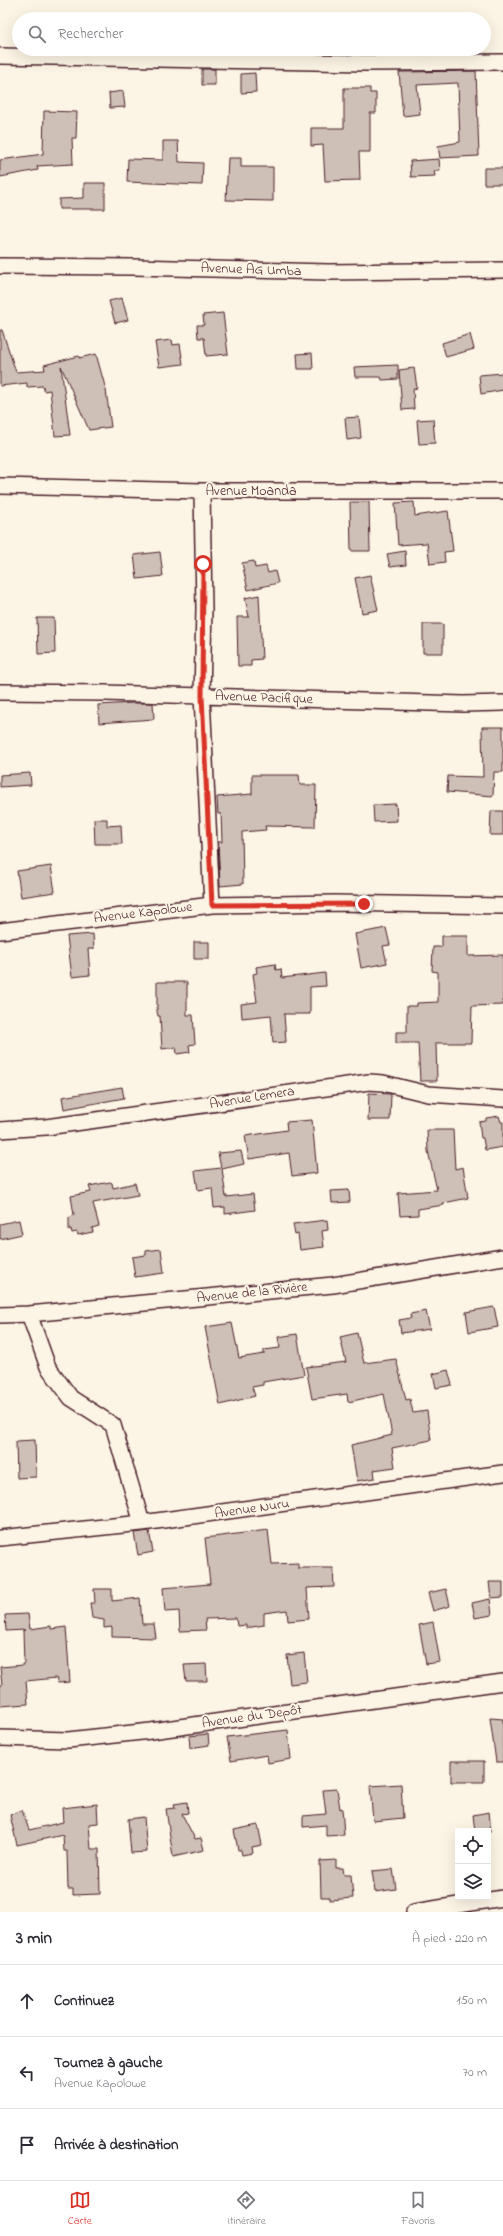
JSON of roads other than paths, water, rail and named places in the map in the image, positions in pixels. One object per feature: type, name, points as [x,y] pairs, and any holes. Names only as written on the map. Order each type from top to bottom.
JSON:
[{"type":"street","points":[[0,56],[365,63],[503,62]]},
{"type":"street","name":"Avenue AG Umba","points":[[0,266],[134,267],[328,272],[503,270]]},
{"type":"street","name":"Avenue Moanda","points":[[0,486],[202,490],[503,490]]},
{"type":"street","points":[[202,490],[204,608],[202,696],[212,905]]},
{"type":"street","name":"Avenue Pacifique","points":[[0,692],[202,696],[463,704],[503,703]]},
{"type":"street","name":"Avenue Kapolowe","points":[[0,931],[212,905],[334,903],[503,906]]},
{"type":"street","name":"Avenue Lemera","points":[[0,1130],[46,1127],[369,1082],[383,1083],[428,1094],[503,1099]]},
{"type":"street","name":"Avenue de la Rivière","points":[[0,1315],[29,1314],[333,1285],[503,1257]]},
{"type":"street","points":[[29,1314],[48,1367],[72,1398],[114,1425],[142,1523]]},
{"type":"street","name":"Avenue Nuru","points":[[0,1538],[142,1523],[503,1473]]},
{"type":"street","name":"Avenue du Depôt","points":[[0,1738],[68,1740],[151,1731],[503,1682]]},
{"type":"street","points":[[414,1912],[503,1898]]}]
